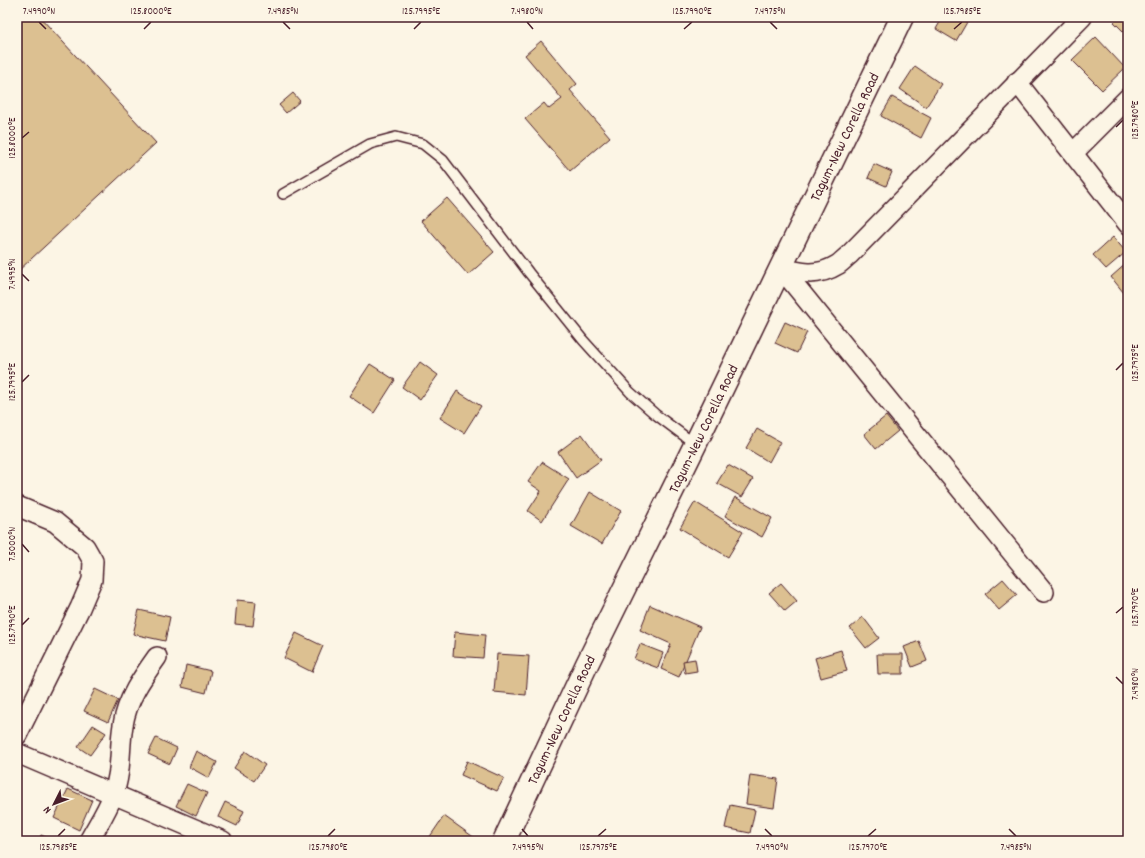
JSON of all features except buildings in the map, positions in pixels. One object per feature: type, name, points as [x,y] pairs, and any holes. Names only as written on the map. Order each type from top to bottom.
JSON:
[{"type":"main road","name":"Tagum-New Corella Road","points":[[504,841],[586,664],[695,445],[902,17]]},
{"type":"street","points":[[781,268],[800,273],[818,272],[837,266],[1082,17]]},
{"type":"street","points":[[1017,82],[1128,223]]},
{"type":"street","points":[[1073,153],[1128,98]]},
{"type":"street","points":[[781,268],[1044,592]]},
{"type":"street","points":[[17,506],[55,522],[85,546],[93,561],[92,580],[80,608],[17,735]]},
{"type":"street","points":[[89,841],[114,794],[121,764],[123,724],[128,706],[138,685],[157,657]]},
{"type":"street","points":[[17,754],[223,841]]},
{"type":"lane","points":[[283,194],[370,144],[396,136],[423,144],[443,160],[529,273],[599,358],[630,392],[655,414],[695,445]]}]
